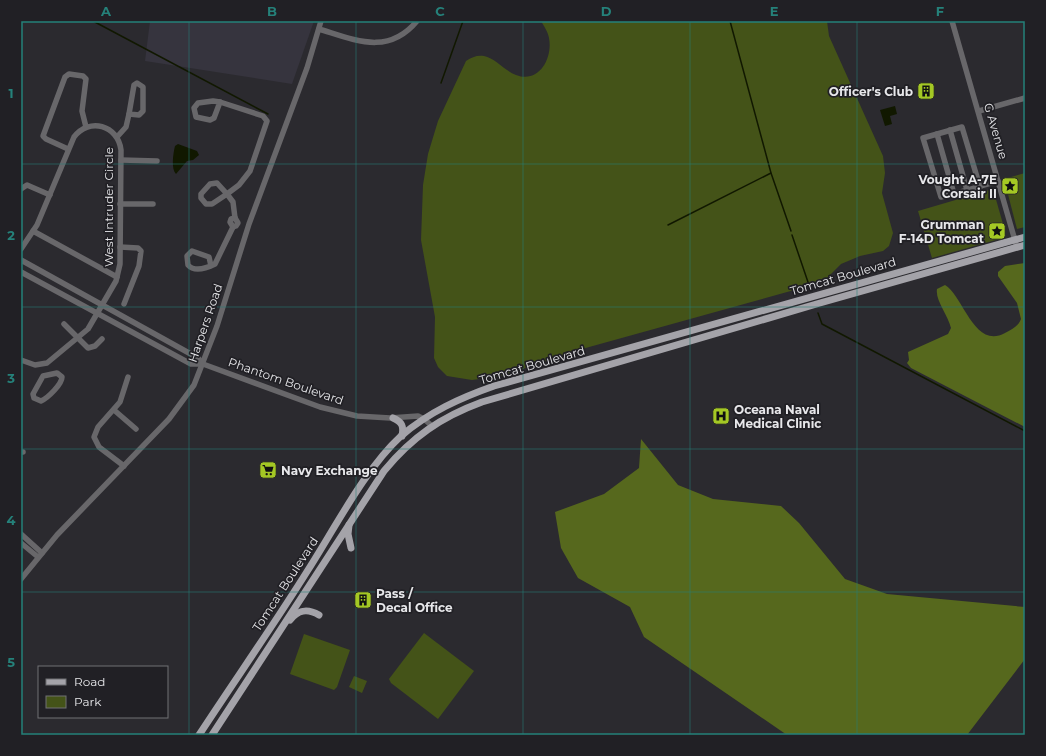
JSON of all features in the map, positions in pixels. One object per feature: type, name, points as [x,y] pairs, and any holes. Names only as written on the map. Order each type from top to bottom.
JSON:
[{"type":"main road","name":"Tomcat Boulevard","points":[[199,735],[289,600],[374,466],[402,436],[447,404],[494,386],[1025,237]]},
{"type":"main road","name":"Tomcat Boulevard","points":[[212,735],[349,522],[384,471],[414,439],[446,417],[482,402],[820,302],[1025,245]]},
{"type":"main road","points":[[393,418],[402,423],[404,427],[402,436]]},
{"type":"main road","points":[[349,522],[348,534],[351,548]]},
{"type":"main road","points":[[277,635],[295,614],[301,611],[309,611],[318,615]]},
{"type":"street","name":"Harpers Road","points":[[21,579],[40,555],[182,403],[194,385],[217,326],[248,226],[307,68],[321,21]]},
{"type":"street","points":[[319,29],[361,42],[376,43],[387,41],[402,34],[417,21]]},
{"type":"street","name":"G Avenue","points":[[952,21],[1017,247]]},
{"type":"street","points":[[21,249],[24,240],[33,231],[74,137],[86,127],[82,112],[86,79],[82,76],[69,74],[65,77],[43,136],[46,139],[68,149]]},
{"type":"street","points":[[117,137],[126,127],[134,85],[137,83],[141,84],[143,87],[143,111],[139,114],[129,114]]},
{"type":"street","points":[[979,111],[1025,98]]},
{"type":"street","points":[[211,266],[209,257],[202,253],[192,251],[187,256],[186,262],[190,268],[204,269],[211,266],[218,260],[236,223],[233,202],[227,194],[222,187],[213,183],[200,196],[204,202],[209,204],[227,194],[239,185],[247,176],[260,146],[267,121],[263,116],[220,102],[198,103],[194,108],[196,117],[212,119],[220,102]]},
{"type":"street","name":"West Intruder Circle","points":[[42,365],[50,361],[91,325],[117,277],[120,264],[121,146],[117,137],[104,127],[92,125],[86,127]]},
{"type":"street","points":[[980,187],[962,126],[923,138],[941,197],[980,187],[998,181]]},
{"type":"street","points":[[950,130],[967,190]]},
{"type":"street","points":[[937,134],[954,194]]},
{"type":"street","points":[[121,160],[157,161]]},
{"type":"street","points":[[21,189],[27,186],[50,195]]},
{"type":"street","points":[[120,204],[153,204]]},
{"type":"street","points":[[236,223],[248,226]]},
{"type":"street","points":[[33,231],[117,277]]},
{"type":"street","points":[[120,247],[138,248],[141,251],[139,266],[124,304]]},
{"type":"street","name":"Phantom Boulevard","points":[[21,260],[198,358],[203,364]]},
{"type":"street","name":"Phantom Boulevard","points":[[21,272],[191,364],[203,364],[320,407],[357,416],[393,418],[418,416],[424,419]]},
{"type":"street","points":[[64,324],[86,347],[90,348],[102,339]]},
{"type":"street","points":[[21,360],[35,365],[42,365],[43,376],[33,396],[41,401],[45,399],[62,379],[57,373],[43,376]]},
{"type":"street","points":[[124,466],[99,447],[94,437],[98,427],[120,402],[128,377]]},
{"type":"street","points":[[114,410],[136,429]]},
{"type":"street","points":[[424,419],[432,426]]},
{"type":"street","points":[[21,534],[40,555]]},
{"type":"street","points":[[21,542],[40,555]]},
{"type":"shaded area","points":[[150,21],[314,21],[292,84],[145,61]]},
{"type":"shaded area","points":[[895,106],[897,114],[890,116],[892,124],[885,126],[880,110]]},
{"type":"shaded area","points":[[178,144],[197,151],[199,155],[193,160],[187,161],[176,174],[173,169],[173,157],[175,146]]},
{"type":"green space","points":[[541,21],[827,21],[829,36],[883,156],[885,173],[882,193],[893,233],[889,246],[883,251],[860,256],[841,264],[823,282],[582,349],[501,376],[472,380],[447,376],[438,367],[434,358],[435,317],[421,240],[423,185],[428,154],[438,121],[466,61],[470,58],[479,56],[488,57],[512,73],[524,77],[538,73],[546,61],[550,46],[548,34]]},
{"type":"green space","points":[[1025,173],[1025,227],[1017,229],[1004,179]]},
{"type":"green space","points":[[993,189],[1005,231],[1003,238],[932,258],[918,211]]},
{"type":"green space","points":[[1025,263],[1025,427],[911,368],[907,363],[909,360],[908,352],[948,334],[951,328],[937,293],[937,289],[945,285],[958,299],[977,328],[985,334],[994,336],[1005,333],[1016,326],[1021,319],[1017,303],[998,276],[998,272],[1005,266]]},
{"type":"green space","points":[[641,439],[678,485],[713,499],[781,506],[799,523],[845,579],[887,594],[1025,607],[1025,659],[967,735],[787,735],[644,637],[630,607],[578,578],[561,548],[555,512],[604,494],[639,468]]},
{"type":"green space","points":[[424,633],[474,671],[438,719],[391,683],[389,679]]},
{"type":"green space","points":[[304,634],[350,650],[337,687],[334,690],[290,674]]},
{"type":"green space","points":[[354,676],[367,681],[362,693],[349,687]]},
{"type":"waterway","points":[[93,21],[268,114]]},
{"type":"waterway","points":[[441,83],[463,21]]},
{"type":"waterway","points":[[730,21],[771,173],[791,231]]},
{"type":"waterway","points":[[668,225],[771,173]]},
{"type":"waterway","points":[[792,235],[810,288]]},
{"type":"waterway","points":[[818,313],[822,324],[1025,431]]},
{"type":"place","name":"Officer's Club","points":[[926,91]]},
{"type":"place","name":"Vought A-7E Corsair II","points":[[1010,186]]},
{"type":"place","name":"Grumman F-14D Tomcat","points":[[997,231]]},
{"type":"place","name":"Oceana Naval Medical Clinic","points":[[721,416]]},
{"type":"place","name":"Navy Exchange","points":[[268,470]]},
{"type":"place","name":"Pass / Decal Office","points":[[363,600]]}]
